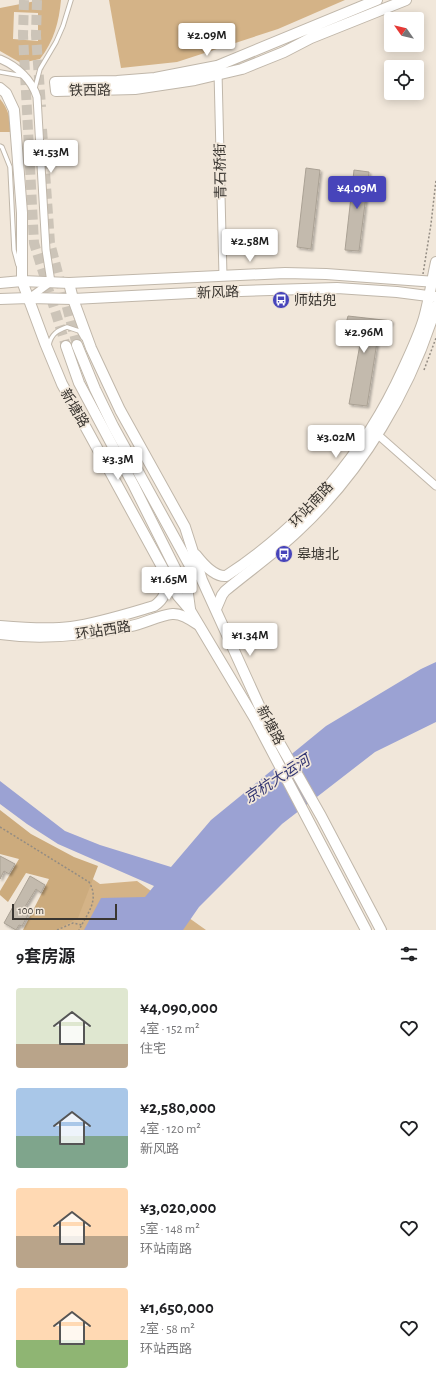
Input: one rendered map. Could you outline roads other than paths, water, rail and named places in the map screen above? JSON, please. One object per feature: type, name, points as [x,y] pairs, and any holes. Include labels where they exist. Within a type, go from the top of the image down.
[{"type":"main road","name":"铁西路","points":[[377,0],[218,70],[175,83],[135,89],[56,91],[55,82],[117,81],[218,70],[242,69],[284,52],[310,38],[406,0]]},
{"type":"main road","points":[[0,88],[6,93],[14,110],[22,213],[22,281]]},
{"type":"main road","name":"环站南路","points":[[192,551],[208,568],[224,577],[274,542],[327,489],[362,443],[393,389],[414,344],[433,296],[430,281],[436,262]]},
{"type":"main road","name":"新风路","points":[[0,282],[22,281],[69,283],[299,274],[430,281]]},
{"type":"main road","name":"新塘路","points":[[22,281],[62,384],[178,596],[190,610],[259,716],[321,816],[381,930]]},
{"type":"main road","name":"新塘路","points":[[69,283],[73,299],[91,348],[120,410],[185,527],[202,580],[216,609],[259,716],[335,872],[366,930]]},
{"type":"main road","name":"新风路","points":[[0,299],[73,299],[210,292],[337,288],[433,296]]},
{"type":"main road","name":"环站南路","points":[[216,609],[225,591],[270,556],[298,530],[321,507],[352,470],[377,434],[410,374],[429,328],[436,306]]},
{"type":"main road","name":"新塘路","points":[[77,345],[95,389],[113,426],[189,564],[202,580]]},
{"type":"main road","name":"新塘路","points":[[66,346],[79,383],[134,486],[188,594],[190,610]]},
{"type":"main road","name":"环站西路","points":[[0,626],[42,628],[69,627],[108,620],[154,606],[159,603],[165,594],[168,577]]},
{"type":"main road","name":"环站西路","points":[[0,634],[49,637],[94,633],[132,626],[172,614],[188,618],[200,627]]},
{"type":"street","points":[[0,59],[17,69],[26,77],[34,88],[37,97],[46,250],[51,282],[29,298]]},
{"type":"street","name":"青石桥街","points":[[218,70],[223,276]]},
{"type":"street","points":[[377,434],[436,486]]},
{"type":"lane","points":[[34,88],[40,69],[56,42],[63,26],[71,0]]},
{"type":"lane","points":[[0,72],[26,77]]},
{"type":"lane","points":[[0,146],[2,147],[10,167],[14,250],[22,281]]},
{"type":"lane","points":[[48,351],[50,341],[56,331],[67,326],[79,331],[91,348]]},
{"type":"water","name":"京杭大运河","points":[[436,662],[436,722],[375,752],[282,824],[199,907],[183,930],[84,930],[101,898],[145,897],[154,886],[58,844],[0,804],[0,781],[65,831],[100,845],[171,867],[211,820],[326,726],[421,669]]},
{"type":"tunnel","points":[[24,0],[23,35],[34,243],[66,346]]},
{"type":"tunnel","points":[[37,0],[36,35],[41,107]]},
{"type":"tunnel","points":[[42,129],[50,243],[77,345]]},
{"type":"place","name":"师姑兜","points":[[281,300]]},
{"type":"place","name":"皋塘北","points":[[284,554]]}]
